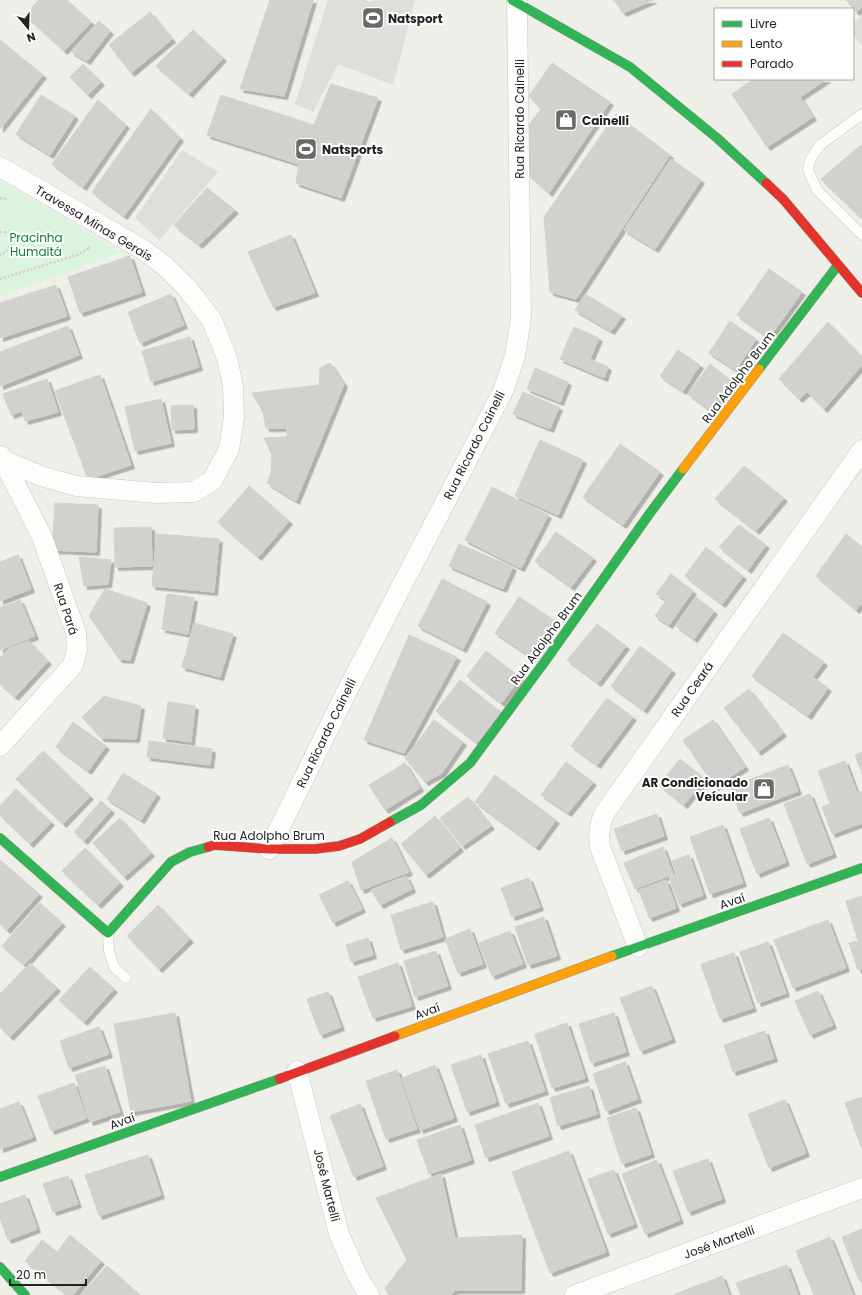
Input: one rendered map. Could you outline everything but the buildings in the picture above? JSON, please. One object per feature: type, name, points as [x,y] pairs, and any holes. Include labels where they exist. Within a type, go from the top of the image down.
[{"type":"street","points":[[515,1],[630,67],[717,138],[783,199],[862,293]]},
{"type":"street","name":"Rua Ricardo Cainelli","points":[[269,849],[346,693],[503,391],[515,356],[521,318],[515,1]]},
{"type":"street","name":"Travessa Minas Gerais","points":[[0,167],[142,249],[165,266],[182,283],[212,320],[227,358],[233,386],[234,416],[229,449],[212,481],[193,492],[156,493],[76,486],[41,476],[1,459]]},
{"type":"street","name":"Rua Adolpho Brum","points":[[108,933],[171,862],[190,852],[214,845],[269,849],[315,849],[339,846],[360,839],[421,805],[470,763],[546,660],[650,513],[838,265]]},
{"type":"street","name":"Rua Ceará","points":[[638,947],[600,847],[598,836],[599,825],[604,814],[862,450]]},
{"type":"street","name":"Rua Pará","points":[[0,746],[73,665],[77,650],[76,633],[42,537],[1,459]]},
{"type":"street","points":[[0,838],[108,933]]},
{"type":"street","name":"Avaí","points":[[0,1177],[197,1108],[638,947],[862,868]]},
{"type":"street","name":"José Martelli","points":[[297,1071],[339,1234],[357,1275],[369,1295]]},
{"type":"street","name":"José Martelli","points":[[575,1295],[862,1188]]},
{"type":"street","points":[[0,1267],[25,1295]]},
{"type":"lane","points":[[862,114],[820,145],[810,160],[808,170],[817,190],[862,235]]},
{"type":"lane","points":[[108,933],[109,951],[114,967],[126,978]]},
{"type":"path","points":[[0,232],[9,232],[11,244],[6,252],[0,255]]},
{"type":"path","points":[[0,279],[77,255],[90,248],[84,244]]},
{"type":"shaded area","points":[[328,0],[365,0],[372,2],[373,0],[415,0],[393,85],[338,64],[313,112],[295,104]]},
{"type":"shaded area","points":[[862,16],[862,46],[854,35],[854,22]]},
{"type":"shaded area","points":[[182,150],[218,172],[159,240],[135,218]]},
{"type":"green space","name":"Pracinha Humaitá","points":[[0,182],[64,218],[120,253],[0,296]]},
{"type":"traffic: fast","points":[[512,0],[630,67],[717,138],[766,183]]},
{"type":"traffic: fast","points":[[759,369],[838,265]]},
{"type":"traffic: fast","points":[[390,822],[421,805],[470,763],[683,469]]},
{"type":"traffic: fast","points":[[0,838],[108,933],[171,862],[190,852],[208,847]]},
{"type":"traffic: fast","points":[[612,956],[862,868]]},
{"type":"traffic: fast","points":[[0,1177],[279,1079]]},
{"type":"traffic: fast","points":[[0,1267],[25,1295]]},
{"type":"traffic: slow","points":[[683,469],[759,369]]},
{"type":"traffic: slow","points":[[395,1036],[612,956]]},
{"type":"traffic: jam","points":[[766,183],[783,199],[862,293]]},
{"type":"traffic: jam","points":[[208,847],[214,845],[269,849],[315,849],[339,846],[360,839],[390,822]]},
{"type":"traffic: jam","points":[[279,1079],[395,1036]]},
{"type":"place","name":"Natsport","points":[[373,18]]},
{"type":"place","name":"Cainelli","points":[[566,120]]},
{"type":"place","name":"Natsports","points":[[306,149]]},
{"type":"place","name":"AR Condicionado Veícular","points":[[764,789]]}]
